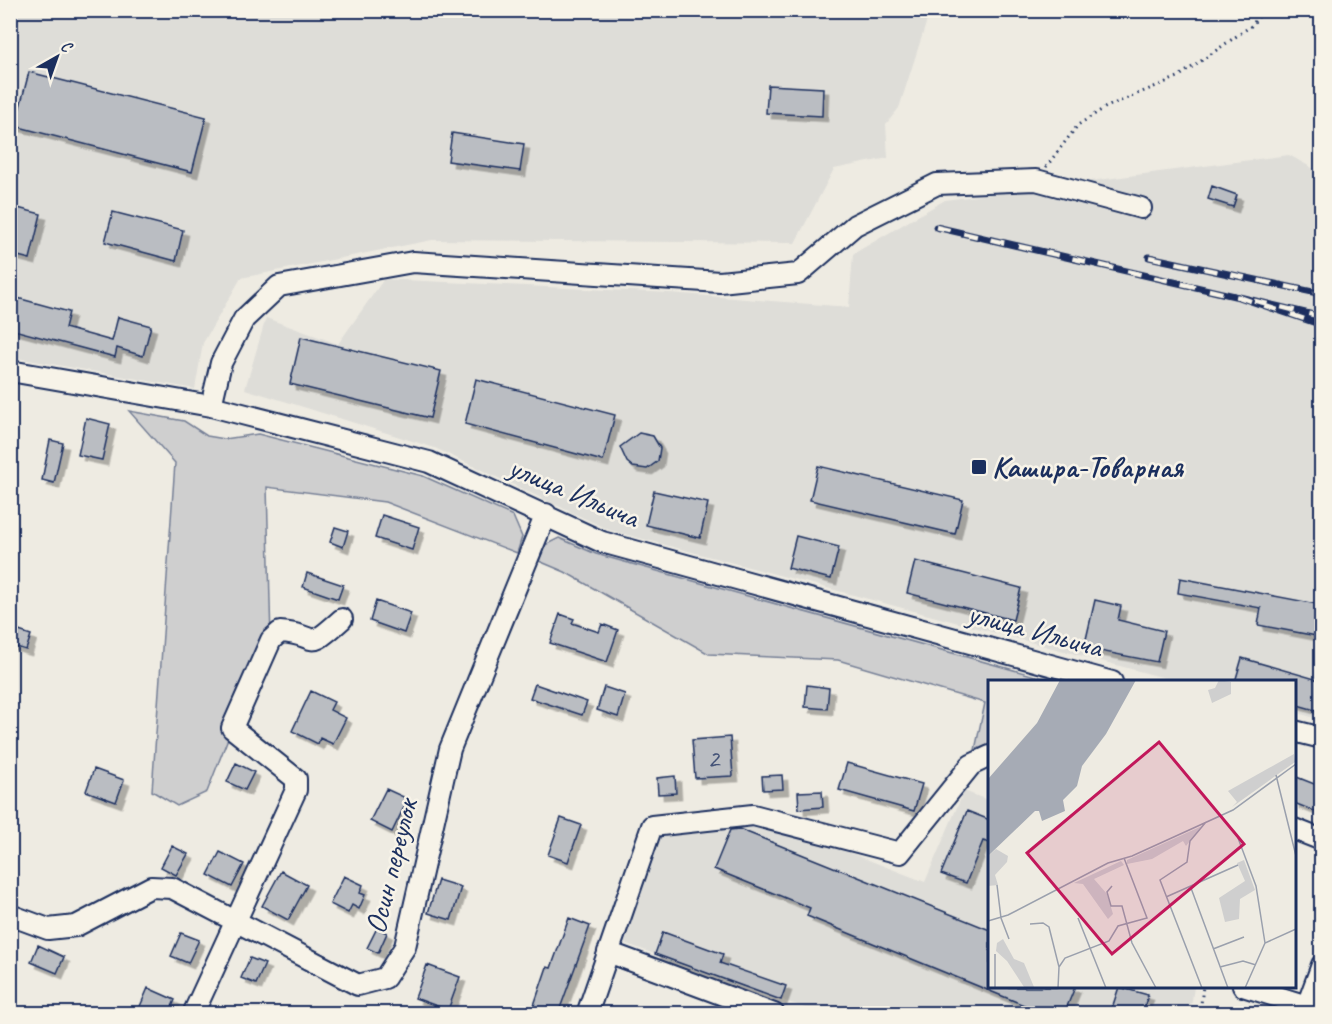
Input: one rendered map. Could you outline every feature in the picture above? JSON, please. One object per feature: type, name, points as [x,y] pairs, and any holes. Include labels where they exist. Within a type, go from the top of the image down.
[{"type":"street","points":[[211,406],[221,363],[244,319],[279,286],[413,262],[720,282],[798,274],[855,225],[937,184],[1036,180],[1141,208]]},
{"type":"street","name":"улица Ильича","points":[[10,371],[211,406],[429,462],[546,514],[602,542],[1105,680]]},
{"type":"street","name":"Осин переулок","points":[[10,915],[48,929],[76,926],[152,887],[172,888],[358,985],[385,978],[405,947],[450,749],[546,514]]},
{"type":"street","points":[[193,1014],[296,790],[296,779],[232,728],[271,640],[280,632],[295,632],[312,641],[318,640],[342,619]]},
{"type":"street","points":[[1296,732],[1322,738]]},
{"type":"street","points":[[587,1014],[652,826],[753,815],[900,853],[971,765],[988,757]]},
{"type":"street","points":[[1296,830],[1322,840]]},
{"type":"street","points":[[608,952],[774,1014]]},
{"type":"street","points":[[1246,988],[1306,1010],[1322,965]]},
{"type":"path","points":[[1036,180],[1078,125],[1106,107],[1178,77],[1251,26],[1264,10]]},
{"type":"path","points":[[1200,1014],[1203,988]]},
{"type":"shaded area","points":[[10,11],[930,11],[899,108],[886,124],[888,158],[834,169],[795,243],[432,240],[241,278],[203,343],[195,389],[11,357]]},
{"type":"shaded area","points":[[1289,155],[1321,173],[1321,720],[1296,712],[1296,680],[1172,680],[609,530],[435,448],[245,389],[266,318],[338,344],[384,279],[670,293],[849,307],[853,254],[945,200]]},
{"type":"shaded area","points":[[129,411],[184,421],[207,436],[225,439],[258,434],[423,476],[513,516],[522,537],[517,553],[385,502],[267,487],[271,640],[207,792],[177,806],[152,791],[175,463]]},
{"type":"shaded area","points":[[559,538],[596,554],[1050,680],[988,680],[988,745],[975,750],[985,703],[838,660],[709,654],[565,572],[539,561],[545,545]]},
{"type":"shaded area","points":[[964,791],[988,800],[988,988],[1194,988],[1190,1013],[819,1013],[613,939],[652,826],[753,815],[925,882]]},
{"type":"building","points":[[29,72],[206,117],[192,172],[15,126]]},
{"type":"building","points":[[768,85],[823,88],[822,116],[766,113]]},
{"type":"building","points":[[452,133],[524,144],[520,171],[448,161]]},
{"type":"building","points":[[1212,186],[1237,195],[1233,207],[1208,199]]},
{"type":"building","points":[[10,206],[41,214],[30,259],[10,254]]},
{"type":"building","points":[[113,212],[183,230],[176,261],[105,242]]},
{"type":"building","points":[[10,296],[69,312],[65,328],[112,341],[118,317],[151,326],[143,356],[117,348],[115,357],[10,329]]},
{"type":"building","points":[[301,337],[441,371],[430,418],[290,384]]},
{"type":"building","points":[[476,379],[615,415],[603,461],[465,424]]},
{"type":"building","points":[[86,418],[110,424],[102,460],[78,455]]},
{"type":"building","points":[[639,433],[653,436],[660,448],[658,461],[647,469],[633,467],[627,462],[620,447]]},
{"type":"building","points":[[50,440],[63,443],[54,483],[42,480]]},
{"type":"building","points":[[818,466],[963,500],[955,534],[810,500]]},
{"type":"building","points":[[654,491],[708,503],[700,538],[646,525]]},
{"type":"building","points":[[382,515],[419,527],[412,550],[375,538]]},
{"type":"building","points":[[335,527],[348,531],[343,547],[330,542]]},
{"type":"building","points":[[796,536],[839,547],[831,579],[788,568]]},
{"type":"building","points":[[915,561],[1021,588],[1013,620],[907,593]]},
{"type":"building","points":[[307,573],[343,585],[338,599],[303,587]]},
{"type":"building","points":[[1180,578],[1322,605],[1322,637],[1258,625],[1261,608],[1178,593]]},
{"type":"building","points":[[1095,600],[1121,606],[1118,620],[1164,631],[1157,662],[1084,648]]},
{"type":"building","points":[[376,601],[411,613],[404,633],[370,621]]},
{"type":"building","points":[[560,614],[574,619],[572,623],[599,632],[602,624],[618,630],[607,662],[550,643]]},
{"type":"building","points":[[10,628],[31,635],[26,650],[10,645]]},
{"type":"building","points":[[1242,658],[1322,681],[1322,712],[1296,705],[1296,680],[1236,680]]},
{"type":"building","points":[[535,684],[587,702],[582,715],[530,698]]},
{"type":"building","points":[[807,685],[829,688],[827,709],[805,707]]},
{"type":"building","points":[[604,687],[625,694],[618,717],[597,710]]},
{"type":"building","points":[[311,691],[334,702],[330,710],[346,718],[333,744],[320,738],[318,744],[292,731]]},
{"type":"building","points":[[730,737],[733,776],[695,778],[692,740]]},
{"type":"building","points":[[236,763],[254,772],[245,790],[227,782]]},
{"type":"building","points":[[847,763],[922,784],[914,811],[839,790]]},
{"type":"building","points":[[94,769],[124,780],[116,802],[86,791]]},
{"type":"building","points":[[782,775],[783,789],[763,790],[762,776]]},
{"type":"building","points":[[675,776],[676,793],[658,794],[657,778]]},
{"type":"building","points":[[1296,777],[1322,787],[1322,814],[1296,804]]},
{"type":"building","points":[[386,789],[408,799],[392,832],[370,821]]},
{"type":"building","points":[[822,791],[823,807],[799,809],[798,792]]},
{"type":"building","points":[[967,811],[988,819],[988,842],[983,841],[966,883],[941,874]]},
{"type":"building","points":[[561,818],[581,825],[568,862],[548,855]]},
{"type":"building","points":[[739,829],[988,929],[988,988],[1075,988],[1064,1014],[1046,1014],[807,916],[810,908],[714,869],[730,830]]},
{"type":"building","points":[[172,846],[188,854],[176,875],[161,867]]},
{"type":"building","points":[[220,852],[244,864],[232,887],[208,875]]},
{"type":"building","points":[[281,871],[307,885],[288,920],[262,906]]},
{"type":"building","points":[[344,876],[363,885],[360,893],[365,895],[359,909],[352,905],[348,913],[330,904]]},
{"type":"building","points":[[438,880],[461,887],[451,920],[428,913]]},
{"type":"building","points":[[569,918],[590,926],[558,1014],[531,1014],[547,967],[551,968]]},
{"type":"building","points":[[377,928],[387,933],[378,953],[367,948]]},
{"type":"building","points":[[663,932],[723,954],[720,963],[786,986],[781,1000],[655,954]]},
{"type":"building","points":[[181,933],[199,940],[188,963],[171,956]]},
{"type":"building","points":[[38,945],[64,957],[57,973],[31,962]]},
{"type":"building","points":[[250,958],[265,964],[256,984],[241,978]]},
{"type":"building","points":[[427,965],[460,977],[448,1010],[415,998]]},
{"type":"building","points":[[148,988],[175,1000],[169,1014],[145,1014],[138,1011]]},
{"type":"building","points":[[1119,988],[1148,995],[1142,1014],[1110,1014]]},
{"type":"railway","points":[[936,227],[1239,297]]},
{"type":"railway","points":[[1149,257],[1322,294]]},
{"type":"railway","points":[[1322,317],[1239,297],[1322,325]]},
{"type":"place","name":"Кашира-Товарная","points":[[979,467]]}]
